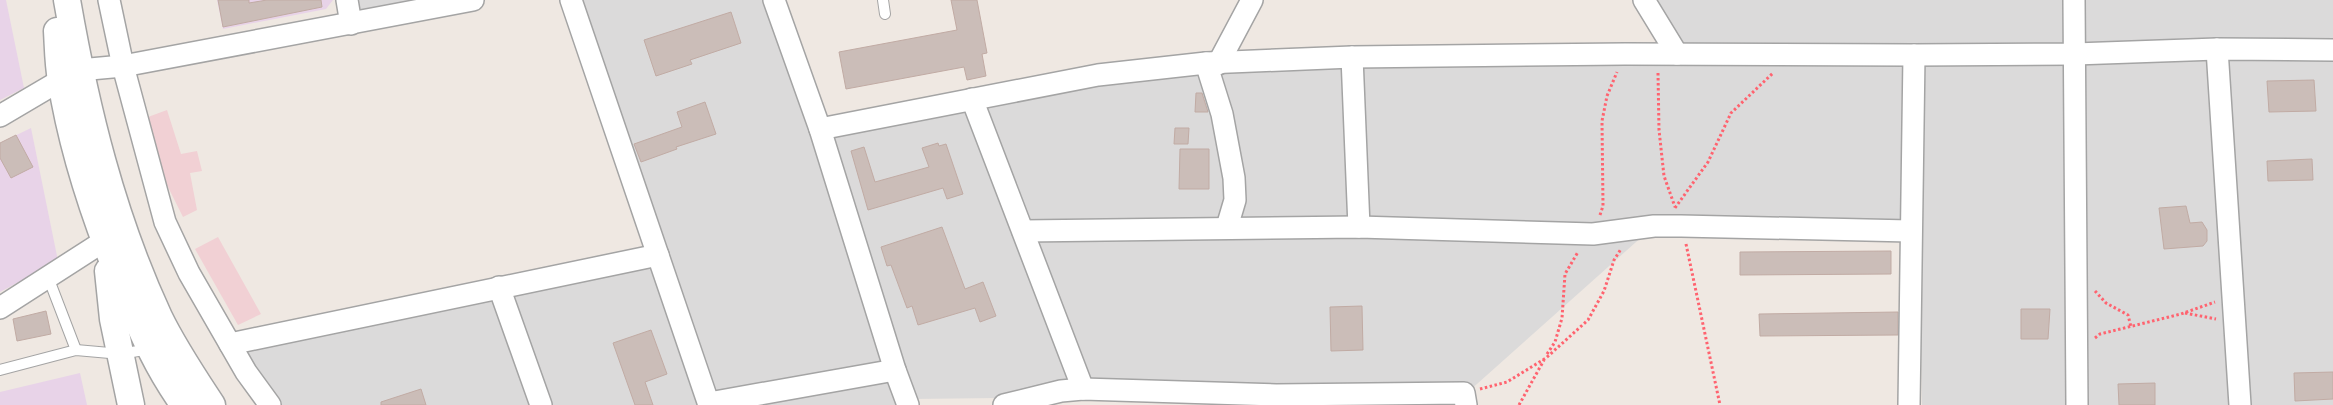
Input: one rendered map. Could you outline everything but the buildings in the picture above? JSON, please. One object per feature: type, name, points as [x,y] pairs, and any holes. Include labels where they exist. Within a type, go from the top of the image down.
[{"type":"street","points":[[55,0],[70,75],[81,167],[104,241],[113,319],[131,405]]},
{"type":"street","points":[[67,0],[70,75],[101,158],[160,344]]},
{"type":"street","points":[[109,0],[123,66],[165,222],[189,273],[246,372],[270,405]]},
{"type":"street","points":[[346,0],[351,24]]},
{"type":"street","points":[[0,116],[70,75],[473,0]]},
{"type":"street","points":[[571,0],[709,404],[895,370]]},
{"type":"street","points":[[774,0],[820,128],[895,370],[908,405]]},
{"type":"street","points":[[1227,227],[1236,200],[1234,178],[1212,64],[1252,0]]},
{"type":"street","points":[[1644,0],[1677,54]]},
{"type":"street","points":[[2074,0],[2077,405]]},
{"type":"street","points":[[820,128],[1098,75],[1212,64],[1352,57],[1793,53],[1914,55],[2075,54],[2217,49],[2333,50]]},
{"type":"street","points":[[2217,49],[2240,405]]},
{"type":"street","points":[[1909,405],[1914,55]]},
{"type":"street","points":[[1352,57],[1359,227]]},
{"type":"street","points":[[972,99],[1083,388]]},
{"type":"street","points":[[1022,231],[1227,227],[1359,227],[1593,234],[1663,226],[1910,231]]},
{"type":"street","points":[[0,308],[104,241]]},
{"type":"street","points":[[104,241],[174,369],[184,405]]},
{"type":"street","points":[[230,344],[658,255]]},
{"type":"street","points":[[499,287],[541,405]]},
{"type":"street","points":[[164,405],[174,369]]},
{"type":"street","points":[[174,369],[212,405]]},
{"type":"street","points":[[1004,405],[1061,391],[1083,388],[1276,400],[1464,393],[1466,405]]},
{"type":"lane","points":[[883,0],[886,14]]},
{"type":"lane","points":[[48,277],[76,350]]},
{"type":"lane","points":[[0,370],[76,350],[121,354],[160,344]]},
{"type":"path","points":[[2094,289],[2106,303],[2128,315],[2131,327]]},
{"type":"path","points":[[2076,354],[2100,334],[2184,313],[2208,305],[2232,291]]},
{"type":"path","points":[[2184,313],[2202,315],[2235,327]]},
{"type":"shaded area","points":[[0,0],[6,0],[24,88],[0,100]]},
{"type":"shaded area","points":[[217,0],[333,0],[326,9],[223,29]]},
{"type":"shaded area","points":[[350,0],[474,0],[354,23]]},
{"type":"shaded area","points":[[575,0],[774,0],[817,127],[1095,69],[1678,54],[1645,0],[2333,0],[2333,405],[1922,405],[1919,226],[1654,226],[1468,392],[1468,405],[1277,405],[1089,397],[913,399],[914,405],[272,405],[234,344],[661,254]]},
{"type":"shaded area","points":[[167,110],[181,154],[197,151],[202,171],[190,173],[197,210],[183,217],[165,181],[148,117]]},
{"type":"shaded area","points":[[31,128],[58,261],[0,292],[0,143]]},
{"type":"shaded area","points":[[218,237],[261,314],[238,325],[195,249]]},
{"type":"shaded area","points":[[80,373],[87,405],[0,405],[0,392]]}]
